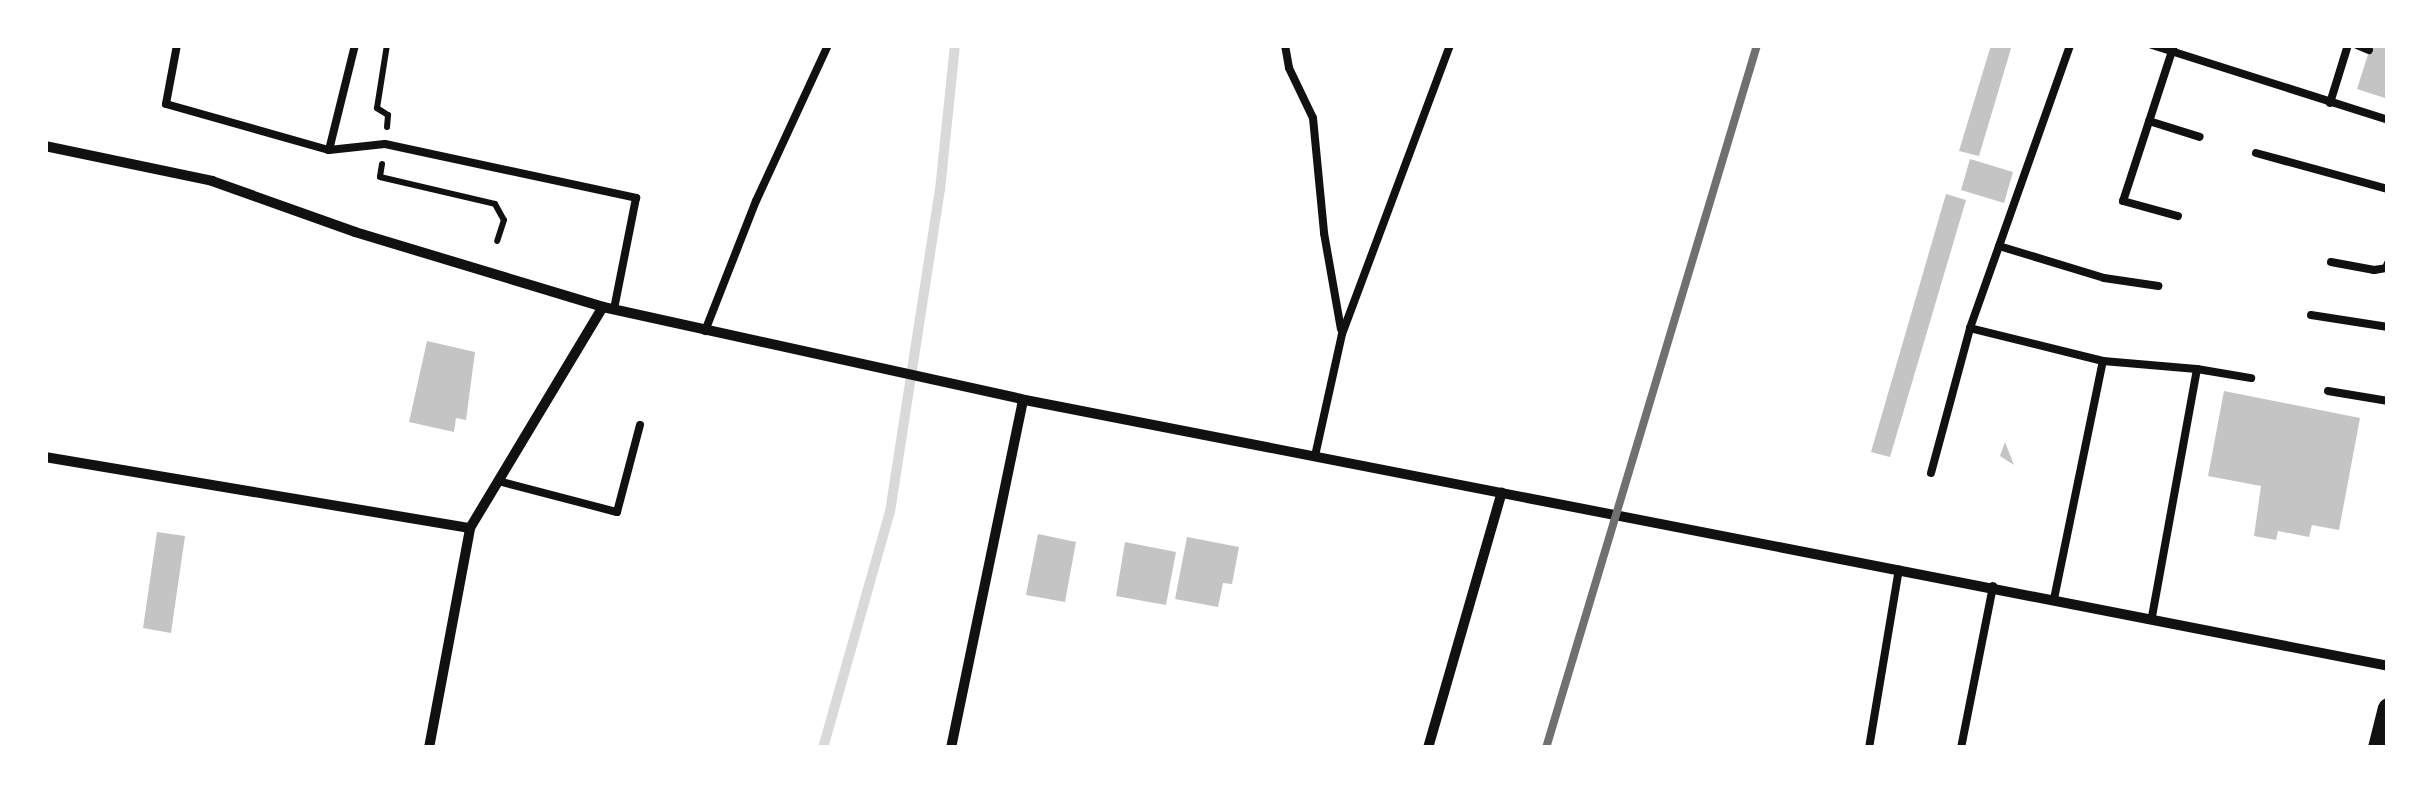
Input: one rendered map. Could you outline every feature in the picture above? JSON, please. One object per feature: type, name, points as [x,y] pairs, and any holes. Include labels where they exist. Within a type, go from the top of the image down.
[{"type":"main road","points":[[2378,748],[2388,708]]},
{"type":"street","points":[[45,146],[212,181],[356,232],[608,308],[839,362],[2388,666]]},
{"type":"street","points":[[429,748],[470,528],[608,308]]},
{"type":"street","points":[[951,748],[1021,399]]},
{"type":"street","points":[[45,458],[470,528]]},
{"type":"street","points":[[1428,748],[1502,492]]},
{"type":"lane","points":[[177,45],[166,104],[329,150],[385,144],[636,198],[608,308]]},
{"type":"lane","points":[[329,150],[355,45]]},
{"type":"lane","points":[[705,330],[756,201],[828,45]]},
{"type":"lane","points":[[1284,45],[1289,68],[1312,118],[1324,233],[1342,334]]},
{"type":"lane","points":[[1315,456],[1342,334],[1450,45]]},
{"type":"lane","points":[[1931,473],[1970,328],[2070,45]]},
{"type":"lane","points":[[2152,45],[2173,48],[2388,120]]},
{"type":"lane","points":[[2330,102],[2348,45]]},
{"type":"lane","points":[[2357,45],[2369,50]]},
{"type":"lane","points":[[2173,48],[2123,200],[2178,216]]},
{"type":"lane","points":[[2149,121],[2200,137]]},
{"type":"lane","points":[[2256,153],[2388,189]]},
{"type":"lane","points":[[1999,246],[2104,278],[2158,286]]},
{"type":"lane","points":[[2331,262],[2374,270],[2386,268],[2388,262]]},
{"type":"lane","points":[[2311,315],[2388,326]]},
{"type":"lane","points":[[1970,328],[2103,361],[2250,378]]},
{"type":"lane","points":[[2054,599],[2103,361]]},
{"type":"lane","points":[[2152,617],[2197,369]]},
{"type":"lane","points":[[2328,391],[2388,401]]},
{"type":"lane","points":[[498,481],[617,512],[640,425]]},
{"type":"lane","points":[[1869,748],[1899,569]]},
{"type":"lane","points":[[1961,748],[1993,586]]},
{"type":"building","points":[[1991,45],[2012,45],[1979,156],[1959,151]]},
{"type":"building","points":[[2371,45],[2388,45],[2388,99],[2357,89]]},
{"type":"building","points":[[1970,159],[2013,172],[2004,203],[1961,190]]},
{"type":"building","points":[[1946,194],[1966,200],[1890,457],[1871,452]]},
{"type":"building","points":[[427,341],[475,352],[466,420],[456,418],[454,432],[409,422]]},
{"type":"building","points":[[2224,391],[2360,418],[2339,530],[2312,525],[2309,537],[2278,531],[2276,540],[2254,536],[2261,486],[2208,476]]},
{"type":"building","points":[[2005,442],[2014,465],[2000,456]]},
{"type":"building","points":[[157,532],[185,536],[171,633],[143,628]]},
{"type":"building","points":[[1038,534],[1076,542],[1065,602],[1026,595]]},
{"type":"building","points":[[1187,537],[1239,547],[1232,584],[1223,583],[1218,607],[1175,599]]},
{"type":"building","points":[[1125,542],[1176,552],[1166,605],[1116,596]]},
{"type":"waterway","points":[[823,748],[890,512],[940,190],[955,45]]},
{"type":"railway","points":[[1546,748],[1757,45]]}]
